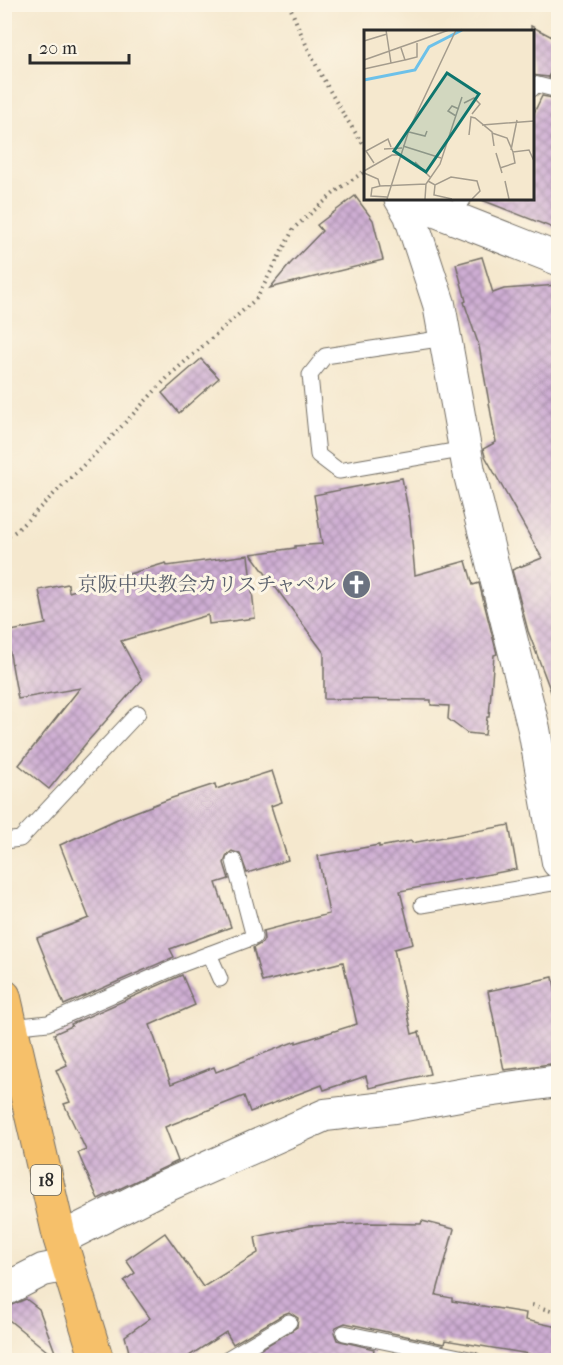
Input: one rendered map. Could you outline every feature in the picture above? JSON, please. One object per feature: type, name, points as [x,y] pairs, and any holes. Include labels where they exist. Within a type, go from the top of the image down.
[{"type":"main road","name":"18","points":[[9,1034],[64,1252],[97,1360]]},
{"type":"street","points":[[403,200],[411,215],[439,304],[465,449],[534,729],[558,862]]},
{"type":"street","points":[[414,200],[458,207],[558,259]]},
{"type":"street","points":[[4,1290],[43,1270],[64,1252],[155,1191],[325,1115],[394,1107],[558,1081]]},
{"type":"lane","points":[[533,85],[558,90]]},
{"type":"lane","points":[[446,338],[325,356],[310,375],[318,455],[339,471],[465,449]]},
{"type":"lane","points":[[4,841],[20,839],[138,713]]},
{"type":"lane","points":[[9,1034],[48,1023],[254,937],[234,861]]},
{"type":"lane","points":[[422,905],[558,882]]},
{"type":"lane","points":[[209,954],[220,979]]},
{"type":"lane","points":[[225,1360],[288,1322]]},
{"type":"lane","points":[[344,1333],[474,1360]]},
{"type":"path","points":[[289,4],[307,50],[339,110],[364,146]]},
{"type":"path","points":[[4,540],[102,447],[170,375],[257,298],[294,228],[340,188],[364,172]]},
{"type":"path","points":[[532,1305],[558,1312]]},
{"type":"building","points":[[531,26],[558,40],[558,80],[549,78],[557,59],[548,77],[533,75],[533,30]]},
{"type":"building","points":[[542,96],[558,99],[558,230],[482,200],[533,200],[533,115]]},
{"type":"building","points":[[355,196],[373,220],[383,260],[270,288],[322,231],[317,225]]},
{"type":"building","points":[[482,257],[493,293],[504,289],[558,285],[558,705],[556,705],[528,631],[512,570],[542,558],[483,449],[496,442],[479,346],[464,302],[466,301],[456,264]]},
{"type":"building","points":[[201,359],[219,378],[179,413],[162,393]]},
{"type":"building","points":[[402,478],[410,520],[415,575],[466,561],[473,585],[479,583],[497,654],[494,655],[489,717],[487,717],[485,735],[467,733],[448,719],[449,706],[431,705],[431,700],[324,699],[324,653],[251,554],[322,544],[314,495]]},
{"type":"building","points":[[248,555],[255,618],[209,624],[208,615],[121,641],[142,680],[49,789],[19,765],[80,688],[18,699],[6,632],[46,624],[39,590],[68,584],[69,592],[166,563],[167,566]]},
{"type":"building","points":[[272,771],[282,802],[271,806],[288,860],[247,873],[240,854],[232,851],[227,855],[224,863],[229,879],[216,883],[231,927],[170,949],[174,957],[64,1005],[37,938],[89,918],[60,845],[122,817],[172,798],[215,784],[216,789]]},
{"type":"building","points":[[509,825],[517,869],[400,891],[413,944],[394,949],[412,1034],[419,1032],[430,1074],[369,1088],[366,1076],[324,1090],[322,1085],[250,1112],[244,1096],[165,1127],[178,1161],[98,1199],[78,1153],[86,1150],[64,1104],[70,1102],[56,1070],[67,1065],[54,1034],[72,1026],[71,1024],[182,975],[195,1005],[150,1025],[171,1084],[214,1067],[216,1072],[296,1041],[296,1043],[357,1024],[343,962],[262,982],[253,948],[262,943],[263,931],[329,914],[318,856],[379,845],[379,847],[411,841],[412,843]]},
{"type":"building","points":[[553,977],[558,1005],[558,1063],[504,1070],[488,991]]},
{"type":"building","points":[[422,1221],[454,1229],[436,1295],[452,1298],[452,1301],[526,1313],[525,1320],[558,1327],[558,1360],[544,1360],[529,1357],[529,1354],[445,1340],[444,1344],[345,1323],[336,1327],[334,1332],[337,1340],[374,1349],[372,1360],[243,1360],[297,1327],[298,1318],[289,1312],[233,1344],[226,1332],[183,1360],[131,1360],[125,1336],[150,1318],[124,1281],[135,1273],[126,1260],[165,1233],[203,1287],[258,1253],[255,1237],[308,1226],[370,1223],[421,1224]]},
{"type":"building","points":[[26,1299],[39,1309],[58,1360],[4,1316],[4,1308]]},
{"type":"place","name":"京阪中央教会カリスチャペル","points":[[357,584]]}]
